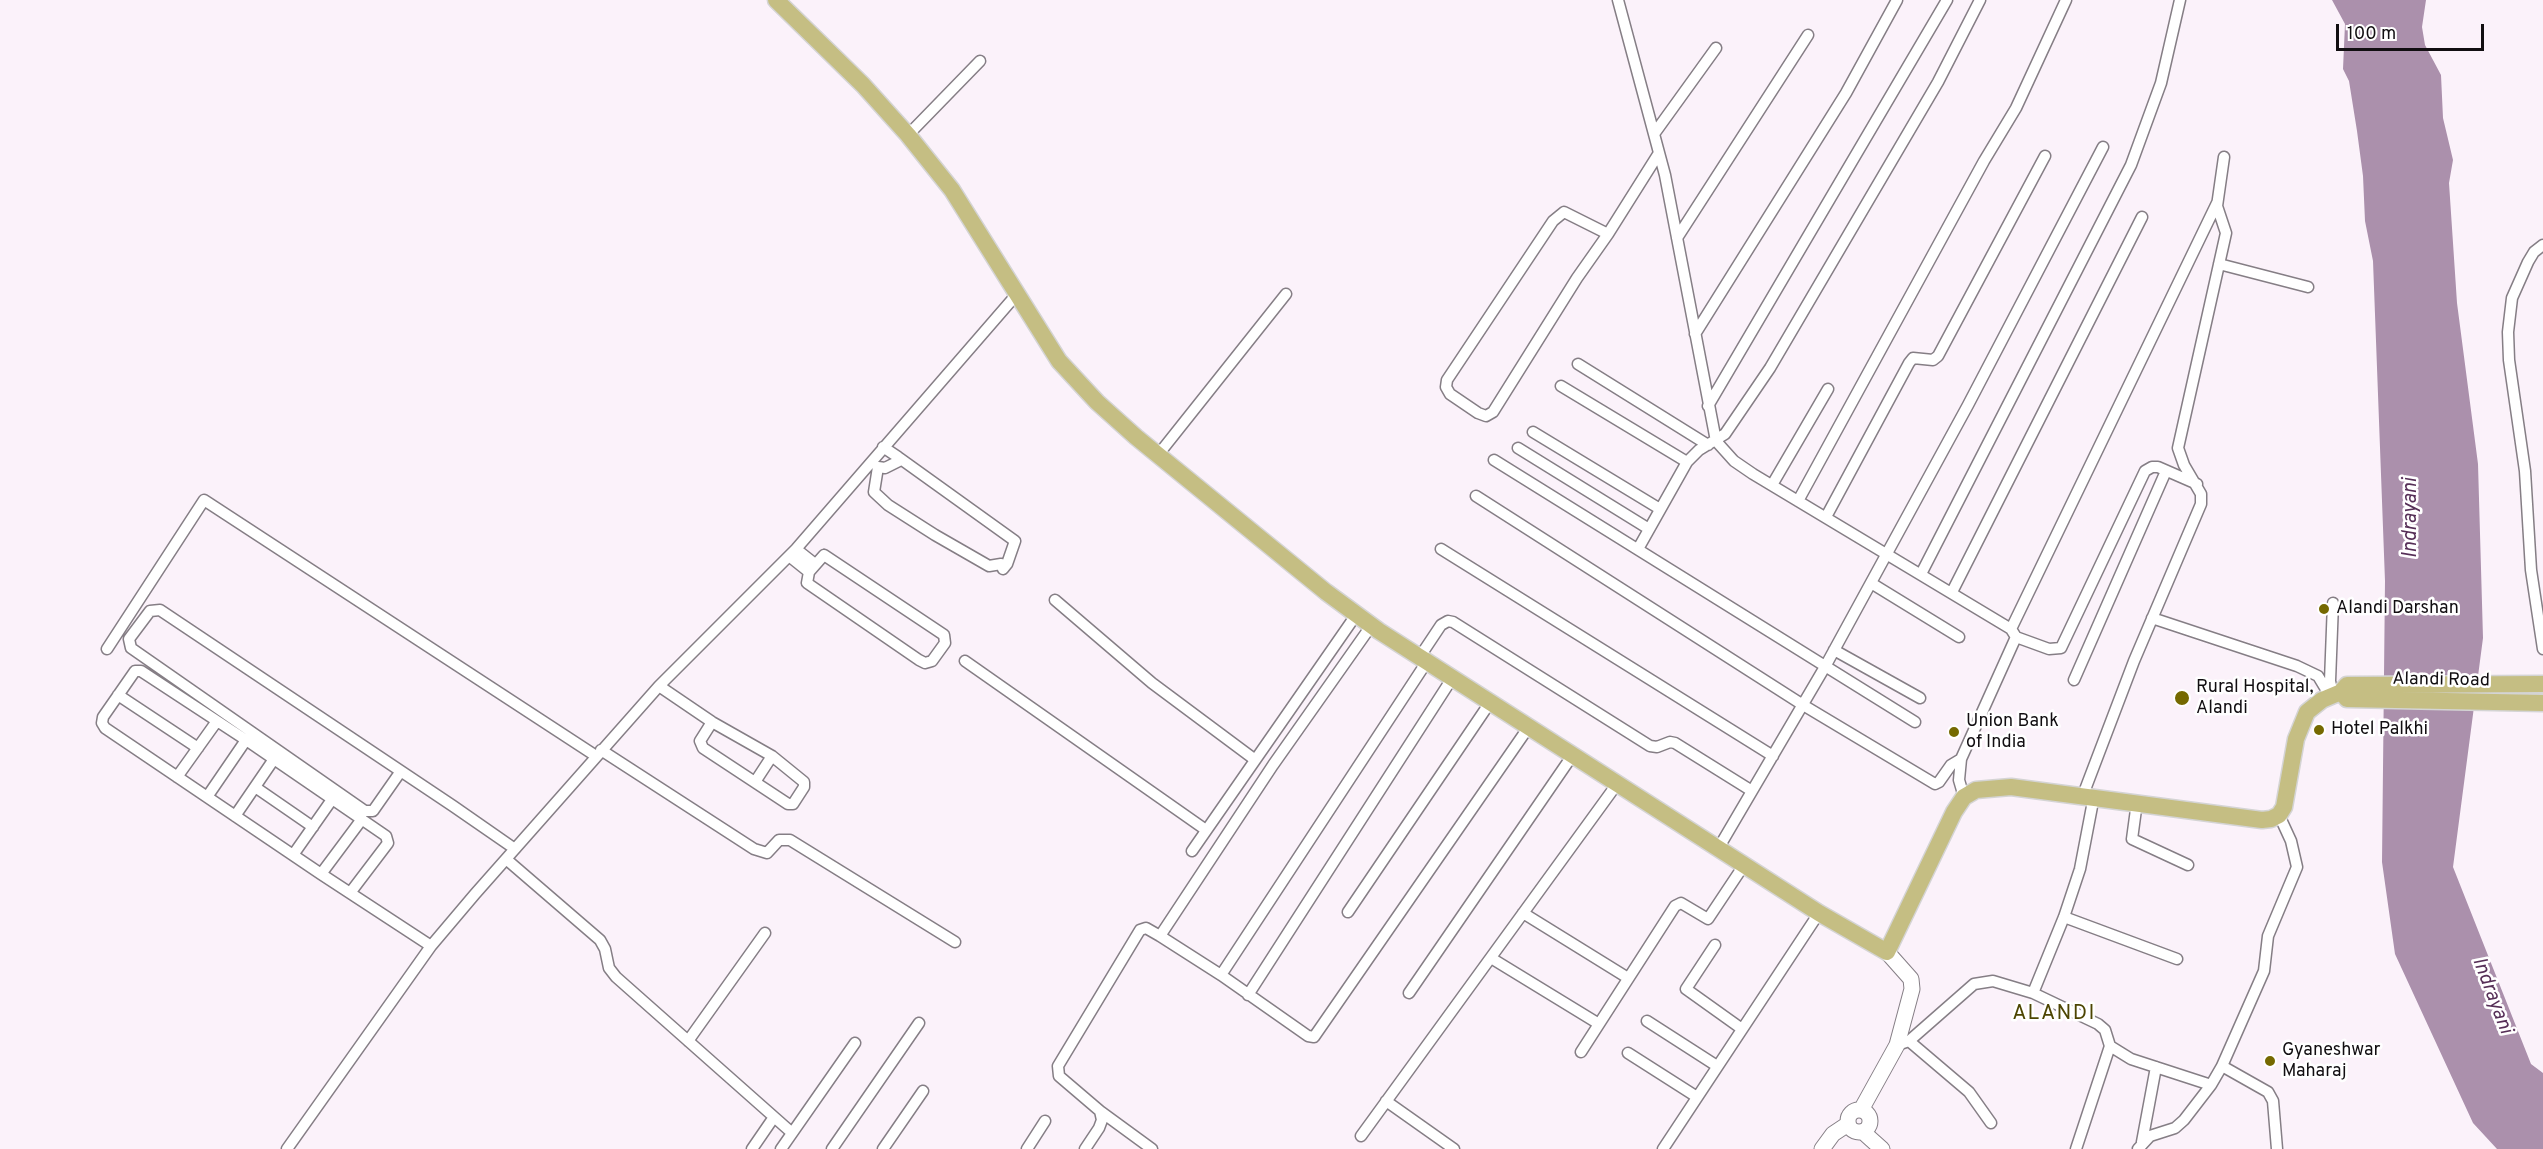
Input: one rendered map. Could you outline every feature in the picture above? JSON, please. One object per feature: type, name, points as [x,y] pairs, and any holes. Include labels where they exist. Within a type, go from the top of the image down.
[{"type":"main road","points":[[776,0],[863,85],[908,135],[952,190],[1059,361],[1096,402],[1158,455],[1371,626],[1451,680],[1819,913],[1887,952],[1911,979],[1903,1043],[1861,1110],[1851,1114],[1848,1124],[1833,1134],[1822,1149]]},
{"type":"main road","name":"Alandi Road","points":[[2359,692],[2543,684]]},
{"type":"main road","points":[[1887,952],[1953,812],[1964,797],[1976,790],[2001,787],[2089,796],[2262,820],[2279,815],[2284,807],[2300,725],[2307,712],[2347,685],[2359,692]]},
{"type":"main road","name":"Alandi Road","points":[[2359,692],[2543,703]]},
{"type":"main road","points":[[1861,1110],[1868,1114],[1870,1121],[1868,1128],[1863,1132]]},
{"type":"main road","points":[[1848,1124],[1855,1131],[1863,1132],[1882,1149]]},
{"type":"street","points":[[1618,0],[1659,153],[1695,334],[1712,443]]},
{"type":"street","points":[[1695,334],[1861,68],[1897,0]]},
{"type":"street","points":[[1708,406],[1947,0]]},
{"type":"street","points":[[1638,549],[1687,462],[1733,424],[1800,316],[1938,82],[1980,0]]},
{"type":"street","points":[[1798,501],[1984,161],[2016,108],[2066,0]]},
{"type":"street","points":[[1921,574],[2131,165],[2161,83],[2180,0]]},
{"type":"street","points":[[1677,238],[1808,35]]},
{"type":"street","points":[[1654,134],[1716,48]]},
{"type":"street","points":[[908,135],[980,62]]},
{"type":"street","points":[[1718,849],[1826,665],[1887,554],[2103,147]]},
{"type":"street","points":[[1608,234],[1564,212],[1553,221],[1447,381],[1446,387],[1450,394],[1478,413],[1486,416],[1493,412],[1608,234],[1659,153]]},
{"type":"street","points":[[1826,518],[1909,363],[1913,358],[1934,360],[1938,356],[2045,156]]},
{"type":"street","points":[[1964,797],[1959,780],[1961,759],[2014,633],[2159,318],[2217,202],[2224,157]]},
{"type":"street","points":[[2033,993],[2064,917],[2080,869],[2089,796],[2152,618],[2198,517],[2201,504],[2197,484],[2181,458],[2179,440],[2226,233],[2217,202]]},
{"type":"street","points":[[1952,592],[2142,217]]},
{"type":"street","points":[[2543,245],[2534,252],[2528,262],[2512,298],[2508,332],[2510,371],[2525,471],[2531,570],[2543,649]]},
{"type":"street","points":[[2219,264],[2308,287]]},
{"type":"street","points":[[286,1149],[431,946],[659,687],[792,553],[1017,294]]},
{"type":"street","points":[[1158,455],[1286,294]]},
{"type":"street","points":[[1578,364],[1712,443],[1734,461],[1772,485],[1952,592],[2014,633],[2049,650],[2061,648],[2145,471],[2152,467],[2197,484]]},
{"type":"street","points":[[1561,386],[1687,462]]},
{"type":"street","points":[[1772,485],[1828,389]]},
{"type":"street","points":[[1533,432],[1660,509]]},
{"type":"street","points":[[883,447],[1015,541],[1003,569],[1001,564],[989,566],[935,535],[888,505],[874,492],[878,467],[885,468],[901,460]]},
{"type":"street","points":[[1518,448],[1649,529]]},
{"type":"street","points":[[1494,460],[1915,722]]},
{"type":"street","points":[[2074,680],[2166,471]]},
{"type":"street","points":[[1476,496],[1803,705],[1935,784],[1951,765],[1961,759]]},
{"type":"street","points":[[106,649],[204,500],[599,753],[754,849],[767,853],[779,840],[790,840],[955,942]]},
{"type":"street","points":[[1441,549],[1773,756]]},
{"type":"street","points":[[792,553],[812,568]]},
{"type":"street","points":[[829,556],[944,635],[945,643],[929,663],[919,660],[811,586],[806,580],[812,568],[820,557],[829,556]]},
{"type":"street","points":[[1871,583],[1959,637]]},
{"type":"street","points":[[1054,600],[1152,683],[1254,759]]},
{"type":"street","points":[[2333,603],[2330,681],[2334,694]]},
{"type":"street","points":[[401,771],[373,812],[365,811],[131,648],[129,639],[150,611],[160,610],[401,771],[515,849]]},
{"type":"street","points":[[1192,851],[1356,615]]},
{"type":"street","points":[[2152,618],[2298,666],[2318,676],[2334,694]]},
{"type":"street","points":[[1221,975],[1423,661],[1441,625],[1448,621],[1650,746],[1657,747],[1670,742],[1675,743],[1752,791]]},
{"type":"street","points":[[1160,936],[1273,765],[1371,626]]},
{"type":"street","points":[[1834,650],[1920,698]]},
{"type":"street","points":[[965,661],[1206,830]]},
{"type":"street","points":[[350,893],[388,843],[386,836],[246,740],[141,671],[135,671],[103,717],[102,723],[105,728],[321,874],[350,893],[431,946]]},
{"type":"street","points":[[1248,994],[1451,680]]},
{"type":"street","points":[[659,687],[712,722],[772,756],[804,782],[804,787],[790,804],[700,745],[702,736],[712,722]]},
{"type":"street","points":[[118,695],[198,748]]},
{"type":"street","points":[[1348,912],[1489,704]]},
{"type":"street","points":[[177,777],[217,721]]},
{"type":"street","points":[[1149,1148],[1100,1112],[1059,1076],[1058,1066],[1140,930],[1146,928],[1160,936],[1221,975],[1308,1036],[1314,1037],[1528,728]]},
{"type":"street","points":[[207,796],[246,740]]},
{"type":"street","points":[[755,782],[772,756]]},
{"type":"street","points":[[1409,993],[1572,756]]},
{"type":"street","points":[[235,816],[274,759]]},
{"type":"street","points":[[1360,1136],[1617,784]]},
{"type":"street","points":[[255,786],[313,827]]},
{"type":"street","points":[[293,855],[333,798]]},
{"type":"street","points":[[2137,802],[2132,839],[2188,865]]},
{"type":"street","points":[[2140,1145],[2150,1136],[2175,1128],[2195,1109],[2222,1066],[2264,971],[2268,936],[2296,867],[2294,848],[2279,815]]},
{"type":"street","points":[[321,874],[362,819]]},
{"type":"street","points":[[506,859],[600,940],[605,949],[609,968],[616,977],[791,1132]]},
{"type":"street","points":[[1581,1052],[1675,906],[1681,903],[1708,919],[1744,865]]},
{"type":"street","points":[[1523,913],[1628,978]]},
{"type":"street","points":[[1663,1149],[1819,913]]},
{"type":"street","points":[[2064,917],[2177,959]]},
{"type":"street","points":[[688,1041],[765,933]]},
{"type":"street","points":[[1715,945],[1686,989],[1742,1029]]},
{"type":"street","points":[[1491,958],[1599,1024]]},
{"type":"street","points":[[1991,1123],[1969,1092],[1903,1043],[1974,984],[1993,981],[2033,993],[2098,1024],[2105,1030],[2110,1046],[2076,1149]]},
{"type":"street","points":[[1647,1021],[1717,1066]]},
{"type":"street","points":[[832,1149],[919,1023]]},
{"type":"street","points":[[781,1149],[855,1042]]},
{"type":"street","points":[[2110,1046],[2131,1059],[2211,1085]]},
{"type":"street","points":[[1628,1053],[1697,1097]]},
{"type":"street","points":[[2222,1066],[2268,1092],[2273,1101],[2273,1148]]},
{"type":"street","points":[[2140,1145],[2156,1067]]},
{"type":"street","points":[[883,1149],[923,1091]]},
{"type":"street","points":[[1386,1101],[1454,1149]]},
{"type":"street","points":[[1085,1149],[1099,1128],[1102,1120],[1100,1112]]},
{"type":"street","points":[[752,1149],[774,1117]]},
{"type":"street","points":[[1027,1149],[1046,1121]]},
{"type":"water","name":"Indrayani","points":[[2332,0],[2426,0],[2422,27],[2425,45],[2441,75],[2443,118],[2453,160],[2449,183],[2457,303],[2478,464],[2483,638],[2453,867],[2531,1064],[2543,1073],[2543,1149],[2497,1149],[2473,1123],[2395,954],[2382,862],[2385,581],[2373,261],[2365,221],[2363,176],[2357,131],[2349,81],[2343,69],[2345,24]]},
{"type":"place","name":"Alandi Darshan","points":[[2324,609]]},
{"type":"place","name":"Rural Hospital, Alandi","points":[[2182,698]]},
{"type":"place","name":"Hotel Palkhi","points":[[2319,730]]},
{"type":"place","name":"Union Bank of India","points":[[1954,732]]},
{"type":"place","name":"Gyaneshwar Maharaj","points":[[2270,1061]]},
{"type":"district","name":"ALANDI","points":[[2054,1015]]}]
